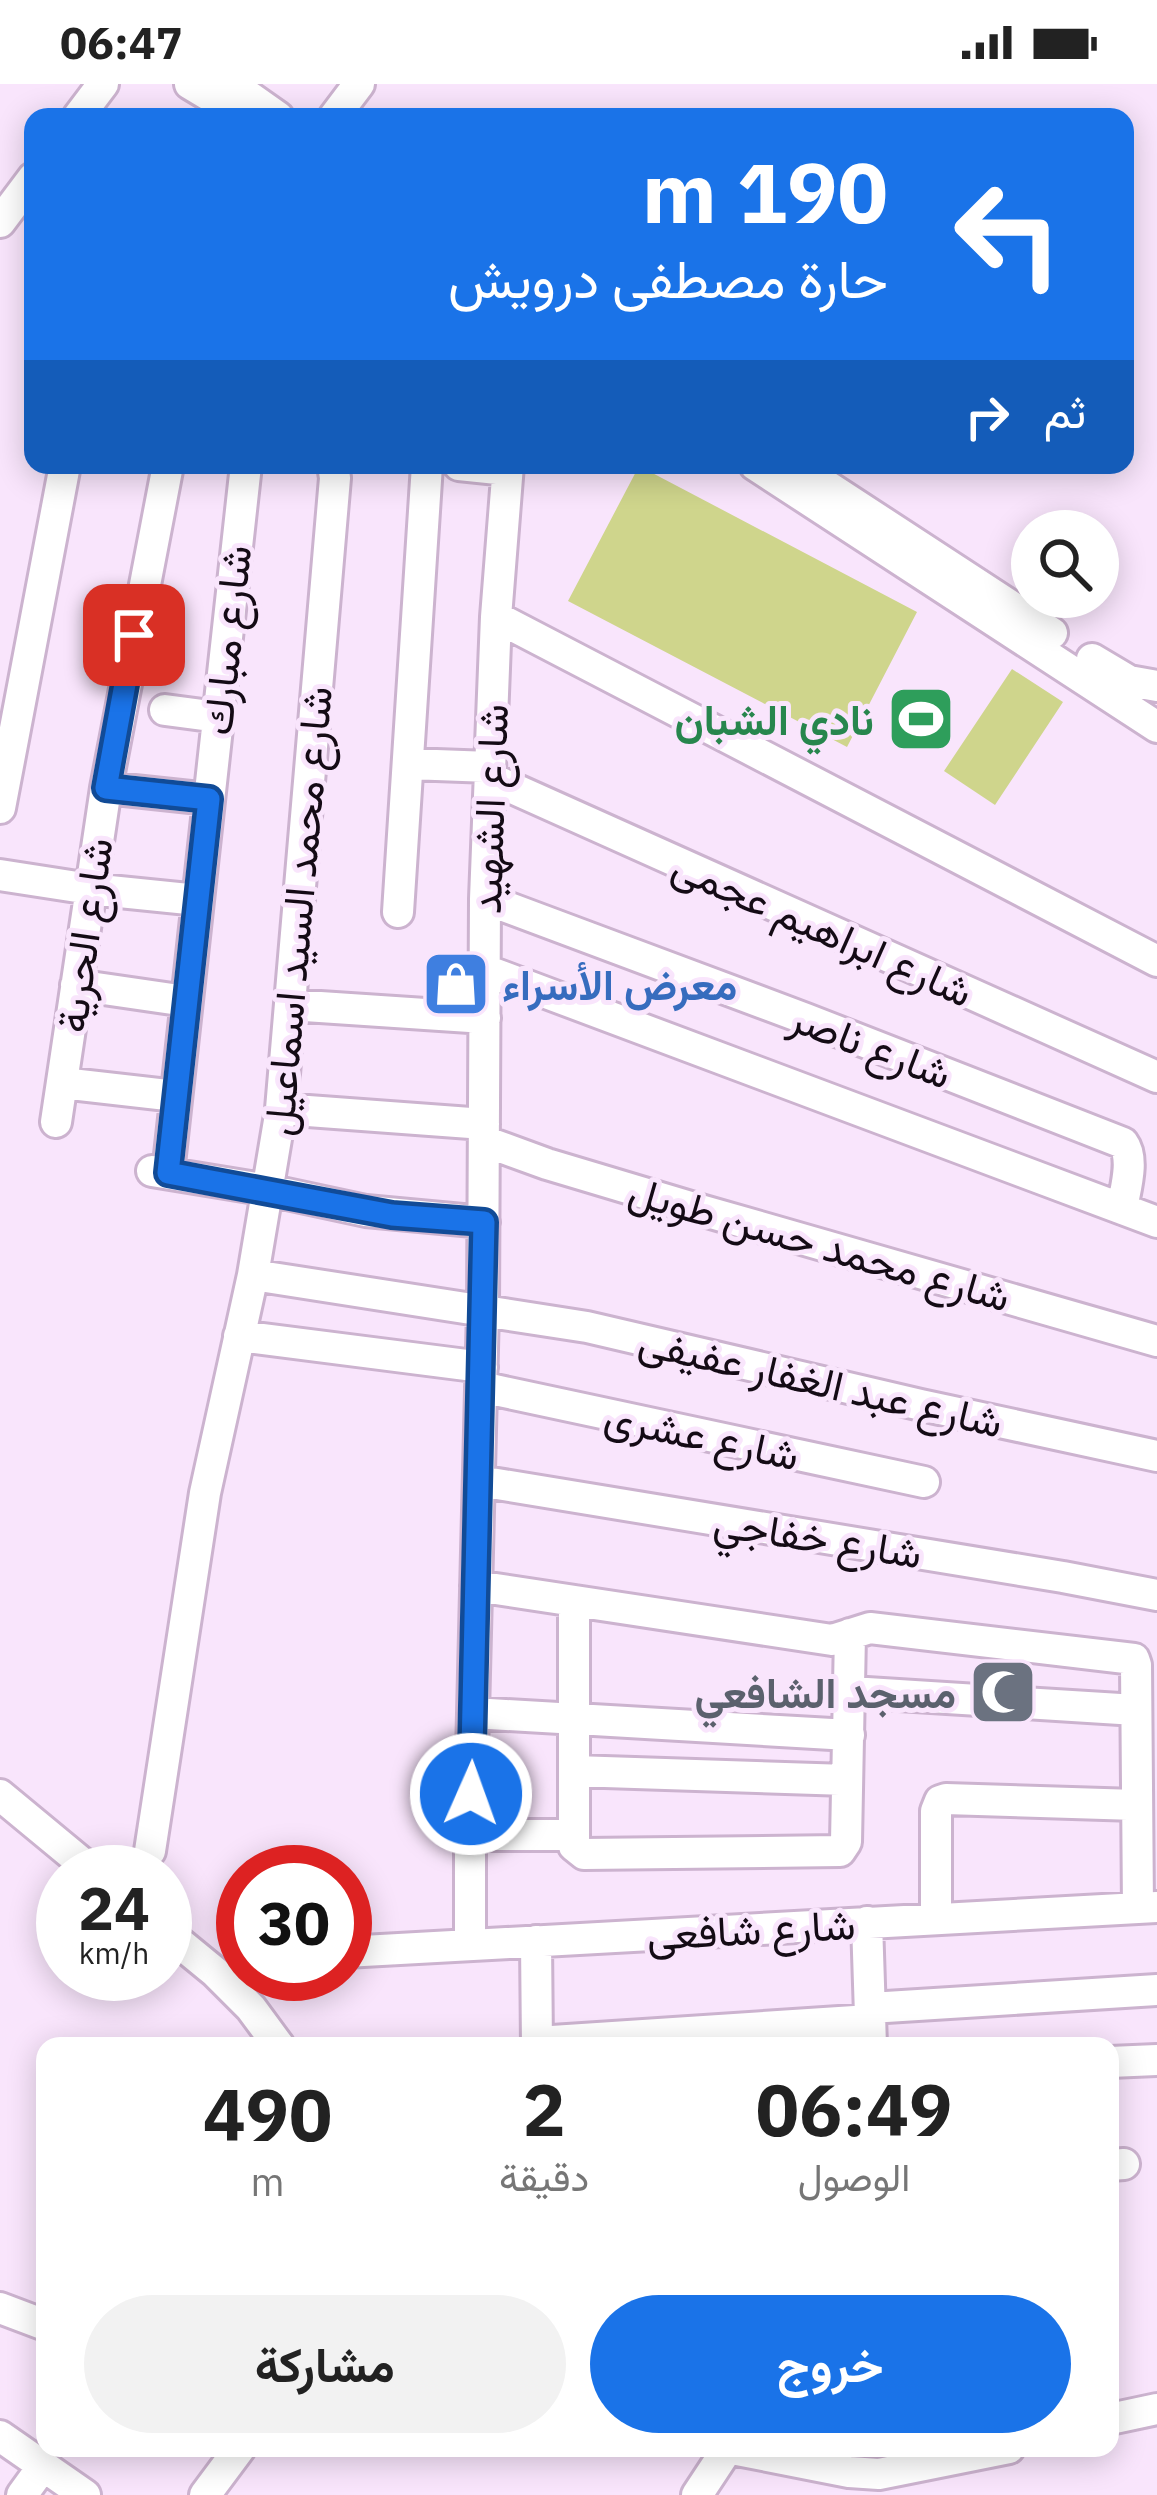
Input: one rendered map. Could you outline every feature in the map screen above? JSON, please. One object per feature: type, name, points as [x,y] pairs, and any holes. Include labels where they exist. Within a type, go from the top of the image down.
[{"type":"street","points":[[190,84],[240,101]]},
{"type":"street","points":[[341,108],[359,84]]},
{"type":"street","points":[[0,222],[24,190]]},
{"type":"street","points":[[0,808],[63,474]]},
{"type":"street","name":"شارع الحرية","points":[[56,1122],[106,788],[166,474]]},
{"type":"street","name":"شارع مبارك","points":[[245,474],[176,1096],[158,1172],[268,1190]]},
{"type":"street","name":"شارع محمد السيد اسماعيل","points":[[151,1845],[205,1493],[253,1275],[281,1109],[336,474]]},
{"type":"street","points":[[398,912],[426,474]]},
{"type":"street","name":"شارع الشهيد","points":[[470,1945],[484,1310],[485,899],[507,474]]},
{"type":"street","points":[[773,474],[1026,629],[1118,676],[1157,686]]},
{"type":"street","points":[[808,474],[1157,727]]},
{"type":"street","points":[[496,617],[1157,961]]},
{"type":"street","points":[[165,710],[218,717]]},
{"type":"street","points":[[409,764],[490,772]]},
{"type":"street","name":"شارع ابراهيم عجمى","points":[[490,772],[1157,1077]]},
{"type":"street","points":[[106,788],[209,799]]},
{"type":"street","points":[[0,875],[197,900]]},
{"type":"street","name":"شارع ناصر","points":[[485,899],[1123,1143],[1129,1156],[1122,1209]]},
{"type":"street","points":[[485,970],[1157,1222]]},
{"type":"street","points":[[76,985],[186,1001]]},
{"type":"street","points":[[290,1005],[485,1018]]},
{"type":"street","points":[[62,1083],[176,1096]]},
{"type":"street","name":"شارع محمد حسن طويل","points":[[281,1109],[484,1133],[547,1164],[1157,1341]]},
{"type":"street","points":[[268,1190],[392,1215],[484,1222]]},
{"type":"street","name":"شارع عبد الغفار عفيفى","points":[[253,1275],[587,1327],[1157,1456]]},
{"type":"street","name":"شارع عشرى","points":[[239,1336],[482,1377],[924,1482]]},
{"type":"street","name":"شارع خفاجي","points":[[479,1481],[1157,1595]]},
{"type":"street","points":[[476,1586],[832,1640],[870,1628],[1132,1658],[1141,1690],[1136,1805],[1148,1907]]},
{"type":"street","points":[[574,1601],[574,1846],[584,1854],[834,1852],[844,1848],[850,1634]]},
{"type":"street","points":[[851,1692],[1141,1690]]},
{"type":"street","points":[[473,1713],[849,1736]]},
{"type":"street","points":[[574,1771],[847,1780]]},
{"type":"street","points":[[0,1795],[60,1845]]},
{"type":"street","points":[[936,1918],[936,1810],[940,1801],[1136,1805]]},
{"type":"street","points":[[470,1834],[574,1835]]},
{"type":"street","name":"شارع شافعى","points":[[372,1950],[1148,1907]]},
{"type":"street","points":[[867,1922],[870,2025]]},
{"type":"street","points":[[536,1941],[537,2037]]},
{"type":"street","points":[[660,2037],[870,2025],[1157,1990]]},
{"type":"street","points":[[247,2001],[272,2037]]},
{"type":"street","points":[[1119,2062],[1157,2060]]},
{"type":"street","points":[[0,2308],[36,2322]]},
{"type":"street","points":[[1119,2417],[1157,2409]]},
{"type":"street","points":[[1119,2434],[1157,2428]]},
{"type":"street","points":[[0,2436],[85,2495]]},
{"type":"street","points":[[212,2493],[234,2457]]},
{"type":"street","points":[[697,2495],[722,2457]]},
{"type":"street","points":[[773,2457],[849,2472],[892,2472],[965,2457]]},
{"type":"street","points":[[22,2495],[43,2466]]},
{"type":"green space","points":[[635,474],[654,474],[917,612],[847,747],[568,601]]},
{"type":"green space","points":[[1012,669],[1063,702],[995,805],[944,771]]},
{"type":"place","name":"نادي الشبان","points":[[921,719]]},
{"type":"place","name":"معرض الأسراء","points":[[456,984]]},
{"type":"place","name":"مسجد الشافعي","points":[[1003,1692]]},
{"type":"route","points":[[134,635],[106,788],[209,799],[168,1173],[392,1215],[484,1222],[471,1794]]}]
